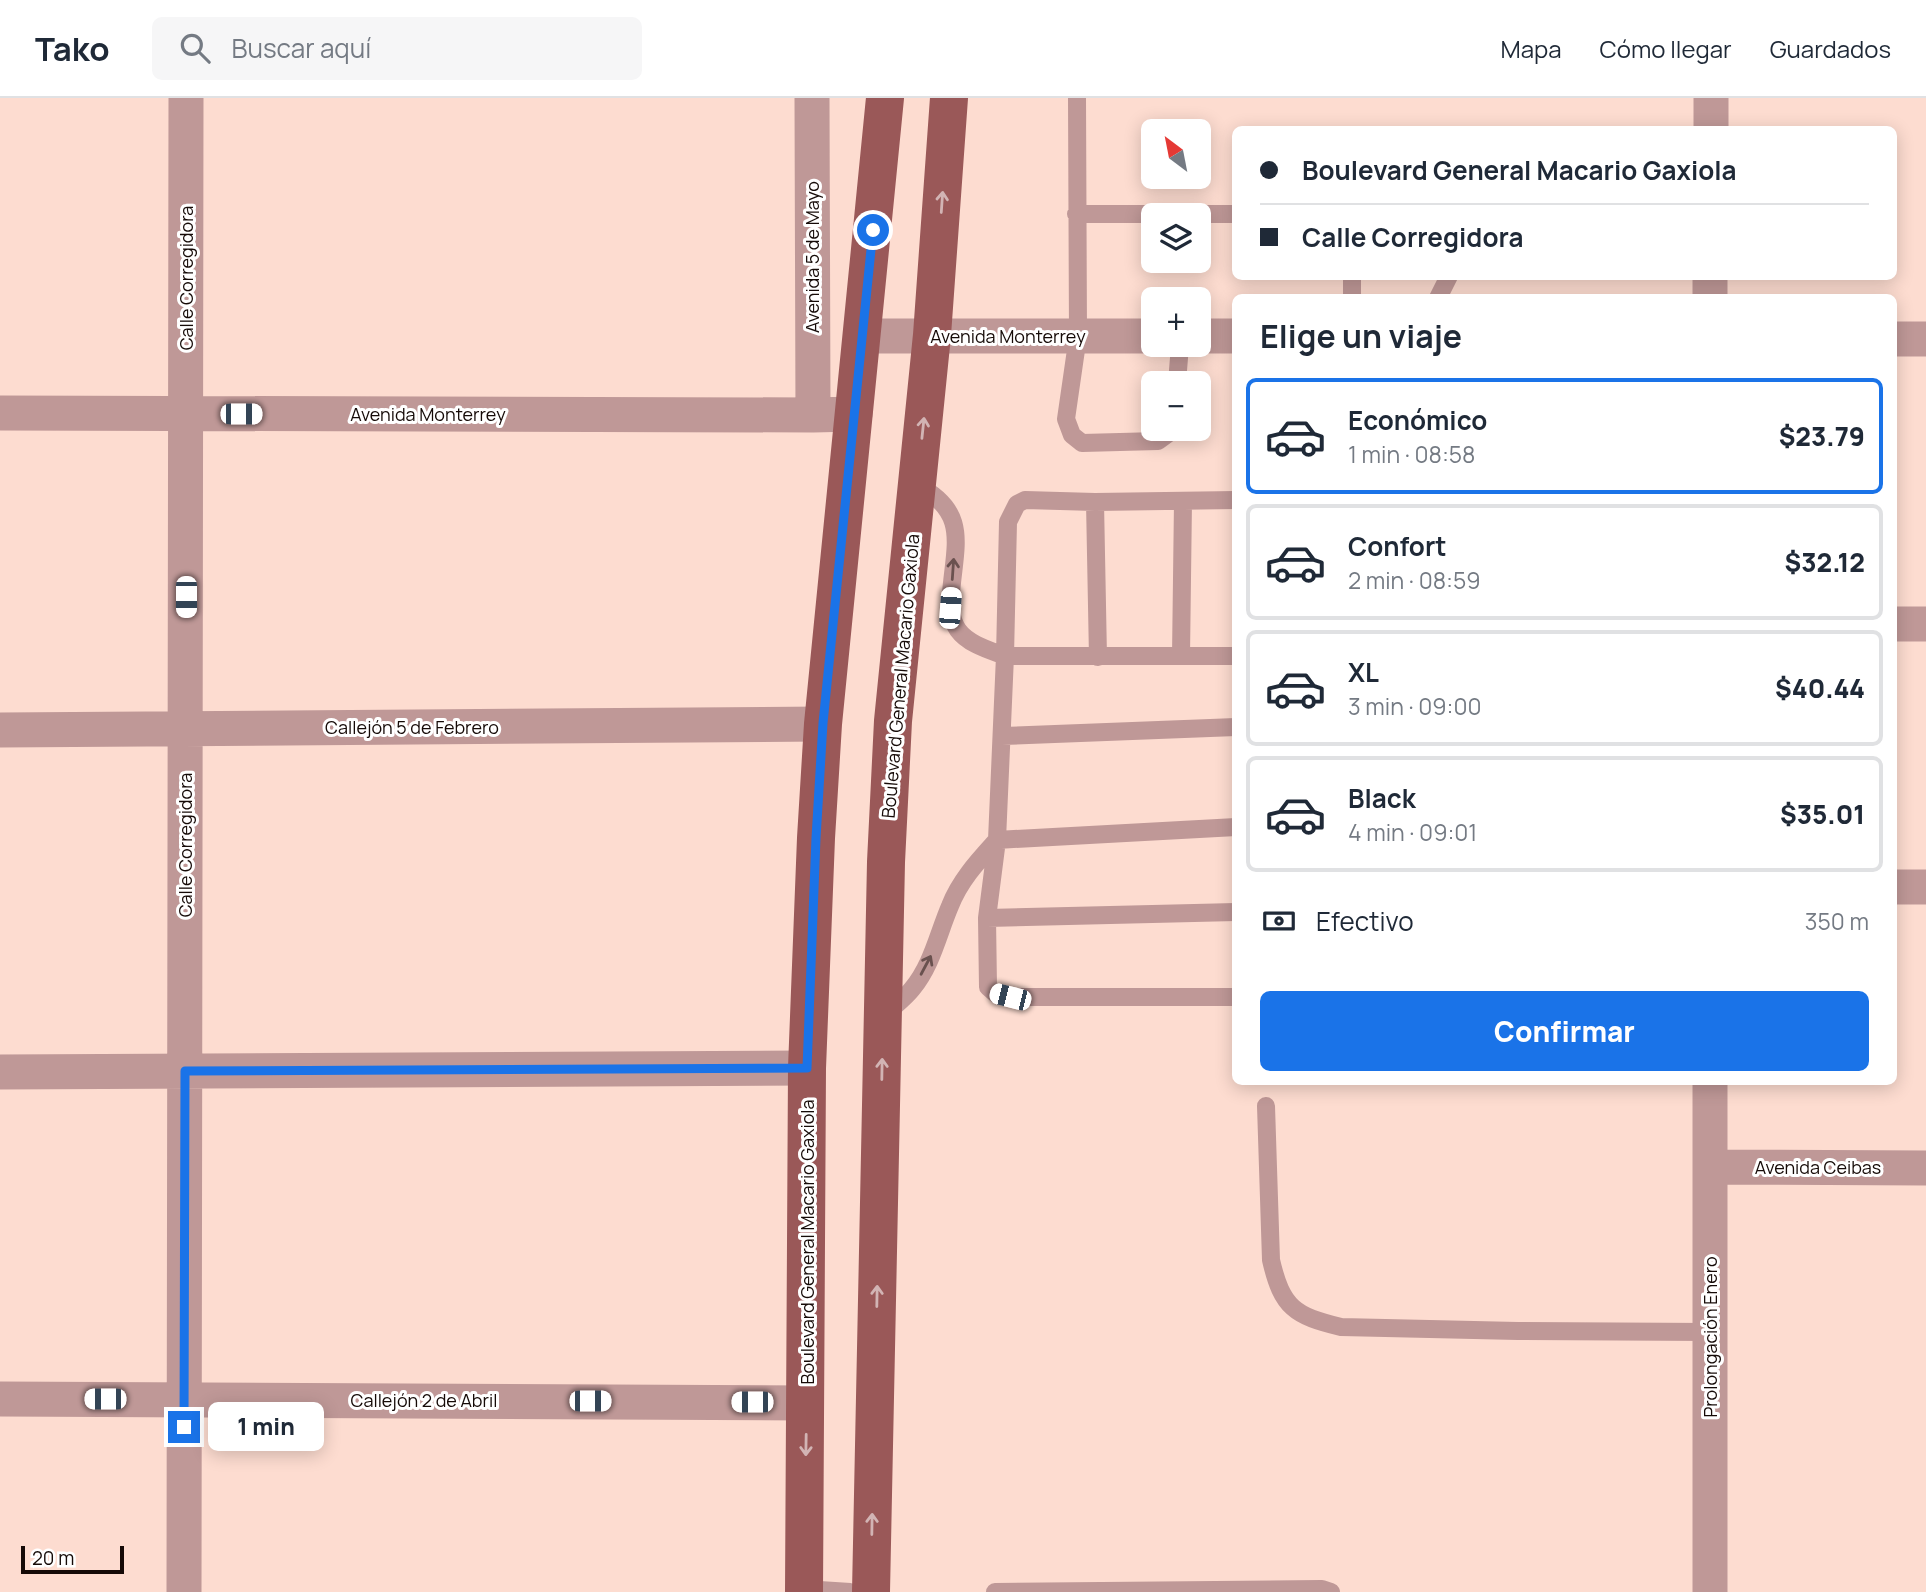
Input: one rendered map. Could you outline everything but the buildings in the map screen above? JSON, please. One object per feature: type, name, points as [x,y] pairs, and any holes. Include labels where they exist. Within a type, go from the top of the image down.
[{"type":"main road","name":"Boulevard General Macario Gaxiola","points":[[804,1591],[807,1068],[816,838],[823,723],[885,98]]},
{"type":"main road","name":"Boulevard General Macario Gaxiola","points":[[871,1592],[886,862],[893,721],[932,335],[949,98]]},
{"type":"street","name":"Calle Corregidora","points":[[184,1592],[186,98]]},
{"type":"street","name":"Avenida 5 de Mayo","points":[[812,98],[813,415]]},
{"type":"street","points":[[1711,98],[1711,126]]},
{"type":"street","name":"Avenida Monterrey","points":[[862,335],[1141,336]]},
{"type":"street","points":[[1211,336],[1232,336]]},
{"type":"street","points":[[1897,339],[1926,339]]},
{"type":"street","name":"Avenida Monterrey","points":[[0,413],[855,414]]},
{"type":"street","points":[[1897,624],[1926,624]]},
{"type":"street","name":"Callejón 5 de Febrero","points":[[0,730],[823,723]]},
{"type":"street","points":[[1897,887],[1926,887]]},
{"type":"street","points":[[0,1072],[807,1068]]},
{"type":"street","name":"Prolongación Enero","points":[[1710,1085],[1710,1592]]},
{"type":"street","name":"Avenida Ceibas","points":[[1710,1167],[1926,1168]]},
{"type":"street","name":"Callejón 2 de Abril","points":[[0,1399],[806,1403]]},
{"type":"lane","points":[[1079,101],[1076,214],[1078,336],[1066,419],[1072,435],[1082,443],[1158,441]]},
{"type":"lane","points":[[1076,214],[1232,214]]},
{"type":"lane","points":[[917,485],[938,497],[953,518],[956,532],[950,608],[959,631],[970,641],[1004,656],[1232,656]]},
{"type":"lane","points":[[1232,500],[1026,500],[1017,504],[1007,522],[1002,736],[997,840],[988,918],[988,987],[996,994],[1010,997],[1232,997]]},
{"type":"lane","points":[[1181,656],[1183,501]]},
{"type":"lane","points":[[1095,502],[1098,657]]},
{"type":"lane","points":[[1002,736],[1232,727]]},
{"type":"lane","points":[[883,1018],[912,989],[928,963],[950,905],[960,887],[997,840],[1232,827]]},
{"type":"lane","points":[[988,918],[1232,912]]},
{"type":"lane","points":[[1266,1106],[1272,1260],[1277,1284],[1292,1308],[1315,1321],[1341,1327],[1710,1332]]},
{"type":"lane","points":[[995,1592],[1308,1589],[1331,1592]]},
{"type":"lane","points":[[804,1591],[850,1592]]},
{"type":"route","points":[[184,1427],[185,1071],[807,1068],[823,723],[873,230]]}]
